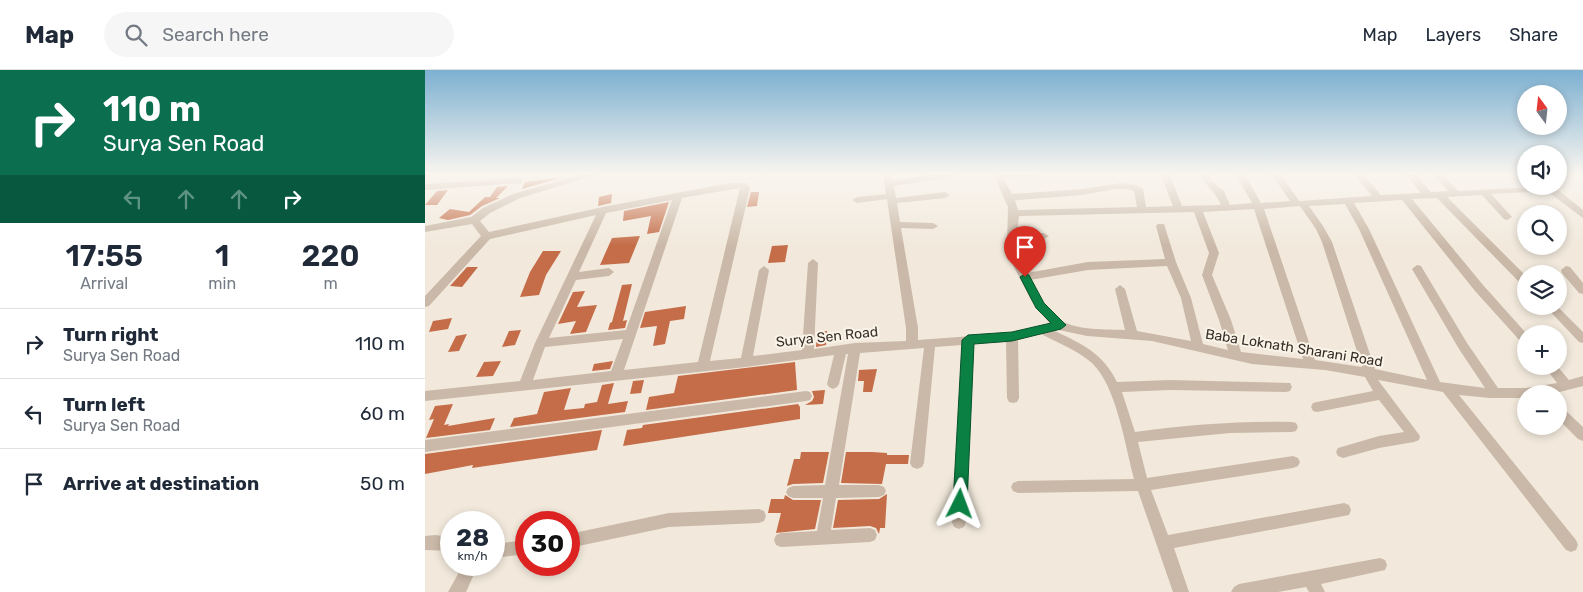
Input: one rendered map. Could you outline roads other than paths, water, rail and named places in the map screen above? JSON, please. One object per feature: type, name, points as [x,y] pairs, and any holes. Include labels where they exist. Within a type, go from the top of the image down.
[{"type":"street","points":[[425,238],[429,229],[474,220],[490,208],[515,197]]},
{"type":"street","points":[[425,303],[487,236],[603,210],[671,197]]},
{"type":"street","points":[[615,375],[678,197]]},
{"type":"street","points":[[703,366],[743,197]]},
{"type":"street","points":[[857,200],[903,197]]},
{"type":"street","points":[[1009,197],[1014,213],[1012,244],[1025,277],[1040,305],[1061,325]]},
{"type":"street","points":[[1140,197],[1142,210]]},
{"type":"street","points":[[1174,197],[1179,209]]},
{"type":"street","points":[[1223,197],[1227,208]]},
{"type":"street","points":[[1253,197],[1258,206],[1311,364]]},
{"type":"street","points":[[1295,197],[1321,228],[1327,242],[1373,382],[1414,436],[1379,442],[1343,452]]},
{"type":"street","points":[[1014,213],[1227,208],[1400,197]]},
{"type":"street","points":[[1405,197],[1479,288],[1517,330]]},
{"type":"street","points":[[1436,197],[1517,273]]},
{"type":"street","points":[[1489,197],[1507,217]]},
{"type":"street","points":[[1564,197],[1578,206],[1583,215]]},
{"type":"street","points":[[891,198],[912,328],[912,344]]},
{"type":"street","points":[[1349,202],[1442,388],[1571,545]]},
{"type":"street","points":[[1197,208],[1215,258],[1207,275],[1223,314],[1236,356]]},
{"type":"street","points":[[525,384],[541,343],[603,210]]},
{"type":"street","points":[[474,220],[487,236]]},
{"type":"street","points":[[895,225],[933,226]]},
{"type":"street","points":[[1161,226],[1171,262],[1186,298],[1198,348]]},
{"type":"street","points":[[1012,237],[1044,236]]},
{"type":"street","points":[[1025,277],[1088,266],[1171,262]]},
{"type":"street","points":[[807,353],[813,263]]},
{"type":"street","points":[[1417,268],[1463,346],[1495,393]]},
{"type":"street","points":[[746,362],[764,270]]},
{"type":"street","points":[[1567,271],[1583,290]]},
{"type":"street","points":[[571,277],[609,272]]},
{"type":"street","points":[[1120,289],[1132,334]]},
{"type":"street","points":[[1559,315],[1583,339]]},
{"type":"street","name":"Surya Sen Road","points":[[425,396],[746,362],[855,348],[1012,336],[1061,325]]},
{"type":"street","name":"Baba Loknath Sharani Road","points":[[1061,325],[1075,330],[1132,334],[1179,342],[1236,356],[1311,364],[1442,388],[1517,393]]},
{"type":"street","points":[[1043,330],[1095,358],[1109,377],[1143,486],[1181,592]]},
{"type":"street","points":[[541,343],[631,334]]},
{"type":"street","points":[[1012,336],[1013,398]]},
{"type":"street","points":[[959,522],[968,340]]},
{"type":"street","points":[[917,463],[930,342]]},
{"type":"street","points":[[823,537],[855,348]]},
{"type":"street","points":[[833,384],[841,350]]},
{"type":"street","points":[[1558,375],[1566,385]]},
{"type":"street","name":"Baba Loknath Sharani Road","points":[[1567,386],[1583,381]]},
{"type":"street","points":[[1114,388],[1170,385],[1286,388]]},
{"type":"street","points":[[1317,407],[1382,394]]},
{"type":"street","points":[[425,446],[806,396]]},
{"type":"street","points":[[1567,420],[1583,435]]},
{"type":"street","points":[[1129,438],[1201,428],[1292,427]]},
{"type":"street","points":[[1018,487],[1143,486],[1293,462]]},
{"type":"street","points":[[793,492],[879,491]]},
{"type":"street","points":[[1165,543],[1344,510]]},
{"type":"street","points":[[580,539],[669,520],[759,516]]},
{"type":"street","points":[[781,540],[870,535]]},
{"type":"street","points":[[425,543],[440,543]]},
{"type":"street","points":[[1239,592],[1380,565]]},
{"type":"street","points":[[456,592],[466,576]]},
{"type":"street","points":[[1310,578],[1317,592]]}]
